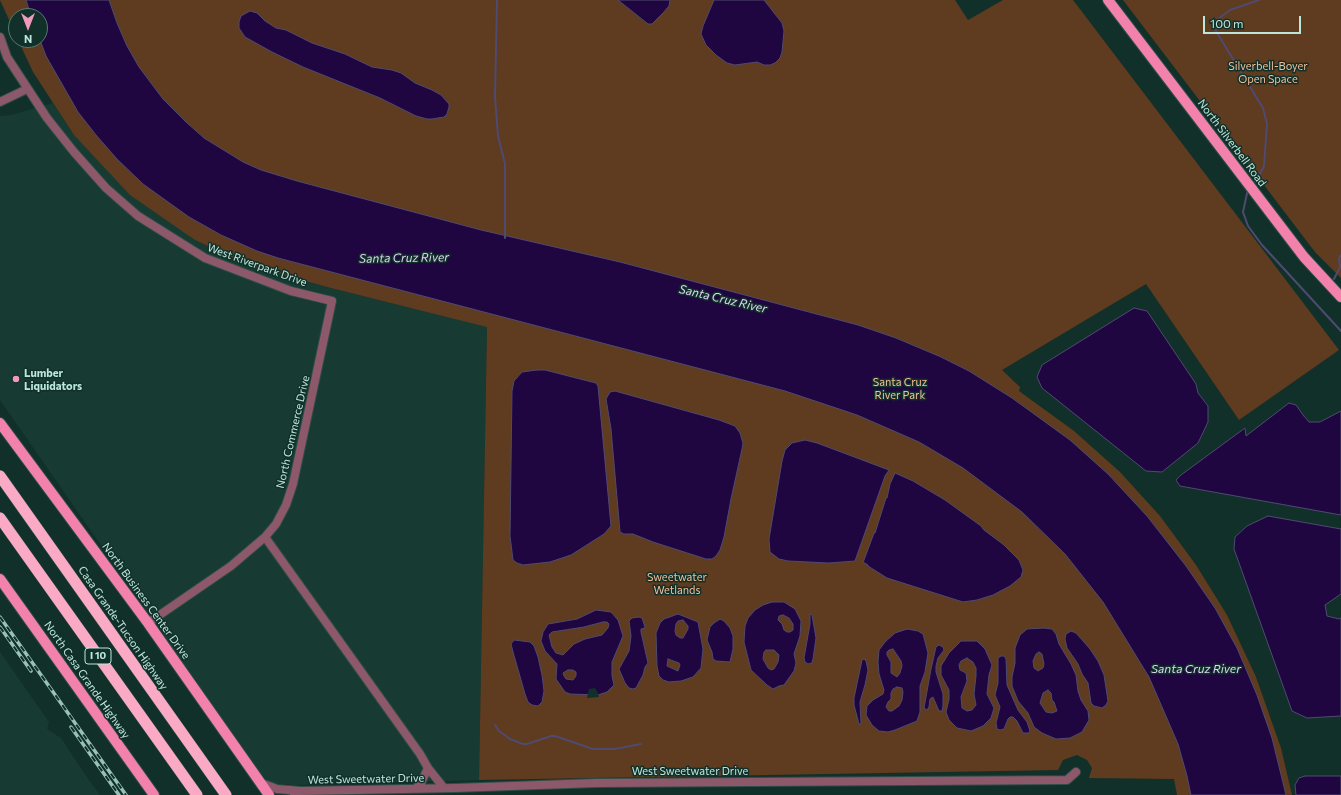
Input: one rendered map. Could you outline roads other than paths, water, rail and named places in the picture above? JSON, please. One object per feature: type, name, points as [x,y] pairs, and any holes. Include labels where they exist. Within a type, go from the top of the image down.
[{"type":"highway","name":"Casa Grande-Tucson Highway","points":[[0,476],[226,795]]},
{"type":"highway","name":"I 10","points":[[0,518],[196,795]]},
{"type":"main road","name":"North Silverbell Road","points":[[1108,0],[1304,258],[1341,297]]},
{"type":"main road","name":"North Business Center Drive","points":[[0,423],[148,623],[269,795]]},
{"type":"main road","name":"North Casa Grande Highway","points":[[0,579],[154,795]]},
{"type":"street","name":"West Riverpark Drive","points":[[0,37],[7,57],[47,118],[106,188],[138,216],[205,258],[290,291],[332,301]]},
{"type":"street","points":[[0,102],[27,89]]},
{"type":"street","name":"North Commerce Drive","points":[[148,623],[231,566],[265,537],[276,524],[286,505],[293,484],[332,301]]},
{"type":"street","points":[[265,537],[420,754],[428,768],[444,788]]},
{"type":"street","points":[[416,788],[421,783],[428,768]]},
{"type":"street","name":"West Sweetwater Drive","points":[[261,783],[277,789],[298,793],[596,783],[1067,780],[1076,772]]},
{"type":"water","name":"Santa Cruz River","points":[[26,0],[109,0],[127,46],[139,67],[163,99],[204,138],[243,162],[261,170],[481,230],[620,262],[858,325],[896,338],[941,357],[969,371],[1012,398],[1070,440],[1108,474],[1147,516],[1186,566],[1215,608],[1237,648],[1257,695],[1272,738],[1286,795],[1191,795],[1178,744],[1149,677],[1103,602],[1065,554],[1022,512],[963,468],[919,442],[857,415],[785,391],[278,258],[257,251],[221,235],[189,217],[143,184],[117,159],[96,135],[78,112],[46,56],[43,48],[48,48],[48,8],[28,8]]},
{"type":"water","points":[[618,0],[670,0],[669,6],[663,13],[652,24],[648,24]]},
{"type":"water","points":[[714,0],[764,0],[782,23],[784,31],[780,58],[775,63],[770,65],[764,65],[757,62],[735,65],[727,63],[716,55],[706,45],[701,34]]},
{"type":"water","points":[[250,11],[257,13],[265,21],[276,28],[286,30],[312,43],[345,54],[372,67],[401,73],[415,83],[441,95],[449,104],[447,114],[444,117],[432,119],[416,116],[380,98],[303,67],[272,52],[245,37],[239,28],[241,16]]},
{"type":"water","points":[[1134,308],[1147,311],[1196,384],[1198,393],[1208,406],[1208,422],[1198,443],[1162,472],[1146,471],[1042,388],[1037,377],[1042,365]]},
{"type":"water","points":[[545,370],[596,383],[598,386],[611,526],[604,534],[571,555],[550,562],[523,565],[513,560],[510,536],[512,391],[514,381],[522,372]]},
{"type":"water","points":[[615,391],[719,420],[735,426],[740,433],[743,443],[724,537],[720,550],[712,559],[706,559],[633,534],[624,534],[620,532],[611,429],[606,399],[610,392]]},
{"type":"water","points":[[1289,403],[1296,405],[1309,422],[1320,422],[1341,411],[1341,515],[1180,486],[1176,480],[1181,475],[1245,428],[1246,436]]},
{"type":"water","points":[[805,440],[817,443],[889,470],[885,476],[855,561],[829,563],[788,561],[779,559],[770,552],[769,539],[785,450],[792,443]]},
{"type":"water","points":[[895,473],[913,481],[945,500],[981,526],[1019,560],[1023,570],[1021,577],[1010,586],[993,595],[977,600],[963,602],[887,578],[863,562],[875,533],[887,498],[890,484]]},
{"type":"water","points":[[1268,516],[1341,529],[1341,594],[1325,605],[1327,616],[1339,619],[1341,618],[1341,716],[1307,718],[1292,711],[1234,549],[1235,537],[1247,526]]},
{"type":"water","points":[[772,602],[784,602],[795,609],[801,621],[800,636],[794,654],[796,663],[794,671],[784,685],[773,689],[751,670],[744,642],[745,626],[748,618],[755,610]],"holes":[[[783,615],[789,618],[793,624],[793,630],[790,632],[784,630],[782,624],[778,620],[779,616]],[[766,650],[774,650],[779,655],[778,662],[774,669],[771,670],[768,668],[763,659],[764,652]]]},
{"type":"water","points":[[596,610],[611,612],[618,620],[623,636],[612,662],[612,676],[614,685],[607,692],[598,695],[570,694],[565,692],[556,679],[557,664],[545,651],[541,641],[543,632],[548,624],[577,619]],"holes":[[[607,622],[609,624],[608,628],[602,635],[585,639],[574,644],[563,655],[556,653],[552,647],[549,635],[552,632],[584,627]],[[568,670],[573,670],[576,672],[576,676],[573,680],[566,679],[564,676],[563,673]]]},
{"type":"water","points":[[678,614],[698,622],[703,649],[701,668],[693,677],[681,681],[669,682],[663,680],[659,676],[657,666],[656,633],[660,623],[664,619]],"holes":[[[683,620],[688,626],[688,629],[683,638],[680,638],[676,635],[676,624],[678,621]],[[668,659],[679,663],[680,665],[678,671],[667,666]]]},
{"type":"water","points":[[810,614],[812,615],[816,638],[812,663],[808,664],[805,662],[804,658],[810,624]]},
{"type":"water","points":[[632,618],[642,618],[645,628],[641,629],[641,632],[648,663],[636,688],[633,689],[629,688],[625,683],[619,669],[629,651],[631,636],[629,621]]},
{"type":"water","points":[[720,619],[730,628],[733,636],[733,649],[730,662],[716,661],[713,659],[707,640],[710,627]]},
{"type":"water","points":[[907,629],[918,631],[923,634],[928,653],[925,672],[920,686],[920,712],[917,721],[888,732],[879,731],[872,725],[866,715],[867,706],[883,694],[884,690],[879,674],[879,650],[895,633]],"holes":[[[893,649],[901,661],[902,666],[897,677],[891,673],[891,662],[887,655],[887,652]],[[897,687],[902,688],[902,700],[899,706],[892,711],[889,711],[886,707],[891,699],[893,689]]]},
{"type":"water","points":[[1027,629],[1052,629],[1056,634],[1059,644],[1076,675],[1078,691],[1081,700],[1088,711],[1089,720],[1082,732],[1070,738],[1056,739],[1042,733],[1034,727],[1028,713],[1018,701],[1012,686],[1015,648],[1020,635]],"holes":[[[1039,652],[1042,654],[1044,664],[1043,668],[1038,671],[1034,668],[1033,661],[1036,654]],[[1048,690],[1051,693],[1052,700],[1057,711],[1052,713],[1046,712],[1040,703],[1043,693]]]},
{"type":"water","points":[[1071,631],[1076,633],[1090,649],[1098,661],[1104,675],[1108,701],[1102,708],[1094,706],[1091,703],[1088,683],[1078,664],[1067,648],[1065,639],[1066,634]]},
{"type":"water","points":[[514,640],[530,642],[534,646],[538,657],[544,691],[542,702],[538,706],[532,705],[528,702],[525,694],[511,644]]},
{"type":"water","points":[[961,641],[977,641],[985,649],[992,665],[989,675],[987,694],[994,708],[991,718],[983,726],[971,731],[957,728],[949,720],[946,712],[949,699],[949,690],[941,675],[941,666],[949,653]],"holes":[[[967,658],[973,662],[976,668],[974,694],[976,705],[972,710],[967,711],[962,708],[961,697],[967,681],[966,673],[960,670],[959,665],[961,661]]]},
{"type":"water","points":[[939,645],[943,647],[944,650],[938,658],[936,672],[943,694],[943,706],[942,711],[939,711],[933,697],[930,699],[927,710],[924,708],[931,669],[936,647]]},
{"type":"water","points":[[1004,656],[1006,659],[1007,685],[1018,710],[1027,722],[1030,731],[1029,733],[1023,733],[1017,721],[1013,717],[1008,719],[1004,729],[997,729],[996,723],[1000,707],[995,695],[998,683],[998,658]]},
{"type":"water","points":[[864,659],[868,670],[860,702],[861,724],[859,724],[854,705],[854,698],[862,660]]},
{"type":"water","points":[[1305,776],[1341,776],[1341,795],[1296,795],[1295,785],[1299,778]]},
{"type":"waterway","points":[[497,0],[495,97],[498,136],[505,164],[505,238]]},
{"type":"waterway","points":[[1253,183],[1257,180],[1264,166],[1267,124],[1263,108],[1214,28],[1218,19],[1230,10],[1259,0]]},
{"type":"waterway","points":[[1248,189],[1243,212],[1248,226],[1262,245],[1341,331]]},
{"type":"waterway","points":[[1334,279],[1340,267],[1339,258],[1341,255]]},
{"type":"waterway","points":[[495,725],[499,731],[510,739],[523,744],[551,736],[593,749],[615,749],[641,744]]},
{"type":"railway","points":[[0,617],[126,795]]},
{"type":"railway","points":[[0,627],[31,671]]},
{"type":"railway","points":[[71,727],[119,795]]},
{"type":"place","name":"Lumber Liquidators","points":[[16,379]]},
{"type":"park label","name":"Silverbell-Boyer Open Space","points":[[1268,72]]},
{"type":"park label","name":"Santa Cruz River Park","points":[[900,388]]},
{"type":"park label","name":"Sweetwater Wetlands","points":[[677,583]]}]
